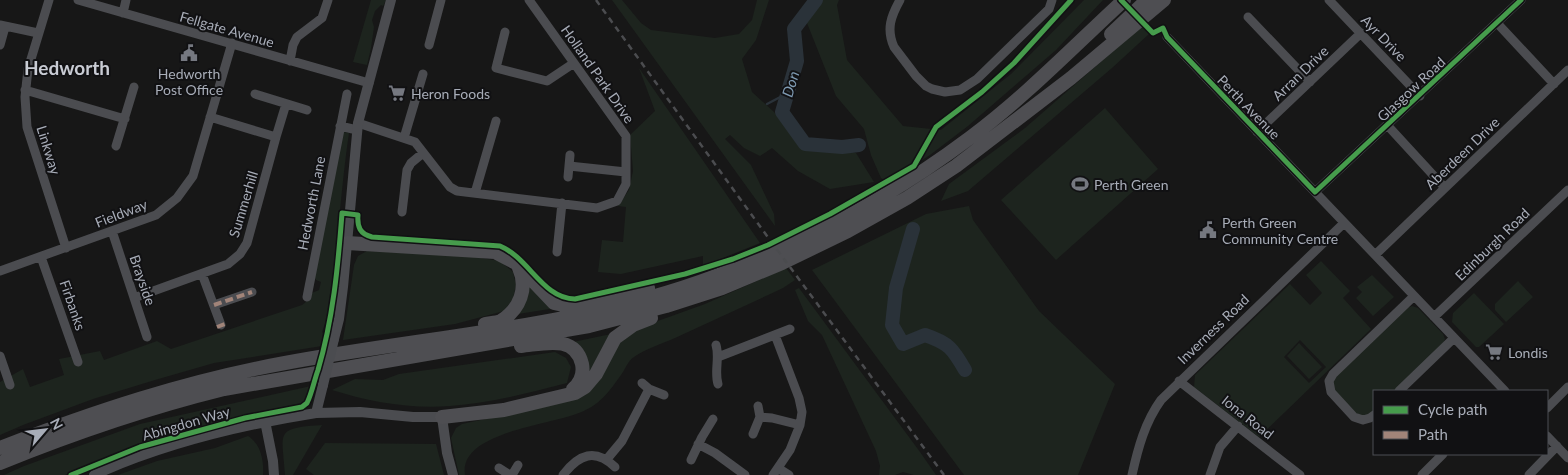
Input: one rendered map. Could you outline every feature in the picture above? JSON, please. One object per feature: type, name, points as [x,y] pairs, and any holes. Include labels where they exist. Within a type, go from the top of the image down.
[{"type":"highway","points":[[1031,87],[1111,0]]},
{"type":"highway","points":[[0,448],[146,396],[284,363],[513,328],[718,283],[877,199],[918,174],[974,135],[1031,87],[1124,0]]},
{"type":"highway","points":[[1024,113],[1147,0]]},
{"type":"highway","points":[[0,463],[68,436],[177,401],[224,389],[617,320],[718,283],[782,263],[848,231],[907,198],[956,166],[1071,78],[1164,0]]},
{"type":"highway","points":[[346,243],[495,252],[516,263],[554,303],[572,306],[682,280],[718,283]]},
{"type":"highway","points":[[382,347],[427,335],[500,322],[516,308],[524,287],[516,263]]},
{"type":"highway","points":[[442,417],[504,410],[575,393],[585,387],[596,374],[615,338],[624,331],[644,320],[707,300],[718,283]]},
{"type":"highway","points":[[456,348],[476,352],[551,342],[563,343],[572,347],[579,355],[583,373],[576,387],[565,396]]},
{"type":"street","name":"Linkway","points":[[48,0],[28,69],[26,127],[66,248]]},
{"type":"street","name":"Fellgate Avenue","points":[[78,0],[369,83]]},
{"type":"street","points":[[122,13],[126,0]]},
{"type":"street","points":[[290,61],[293,45],[297,37],[322,18],[328,0]]},
{"type":"street","points":[[316,413],[341,303],[357,126],[391,0]]},
{"type":"street","points":[[429,45],[441,0]]},
{"type":"street","name":"Holland Park Drive","points":[[357,126],[415,142],[450,186],[457,191],[597,208],[617,201],[626,184],[626,136],[529,0]]},
{"type":"street","points":[[900,0],[890,18],[891,40],[920,82],[932,89],[946,92],[953,92],[971,84],[1048,9],[1052,0]]},
{"type":"street","name":"Ayr Drive","points":[[1329,0],[1420,96]]},
{"type":"street","name":"Glasgow Road","points":[[1315,192],[1521,0]]},
{"type":"street","points":[[1248,16],[1310,82]]},
{"type":"street","points":[[1497,23],[1554,84]]},
{"type":"street","points":[[0,45],[2,26],[38,33]]},
{"type":"street","points":[[505,32],[496,68],[546,80],[574,63]]},
{"type":"street","name":"Arran Drive","points":[[1257,132],[1361,33]]},
{"type":"street","name":"Perth Avenue","points":[[1167,37],[1504,390]]},
{"type":"street","name":"Fieldway","points":[[0,270],[42,257],[156,215],[177,198],[193,176],[232,44]]},
{"type":"street","name":"Aberdeen Drive","points":[[1375,255],[1568,70]]},
{"type":"street","points":[[404,138],[423,74]]},
{"type":"street","points":[[117,146],[134,87]]},
{"type":"street","points":[[26,90],[125,119]]},
{"type":"street","points":[[255,94],[307,110]]},
{"type":"street","name":"Hedworth Lane","points":[[307,297],[313,286],[347,94]]},
{"type":"street","name":"Summerhill","points":[[134,298],[228,264],[240,254],[247,243],[286,104]]},
{"type":"street","points":[[210,117],[276,137]]},
{"type":"street","points":[[475,193],[496,121]]},
{"type":"street","points":[[340,126],[357,126]]},
{"type":"street","points":[[1388,126],[1445,188]]},
{"type":"street","points":[[402,212],[408,170],[411,163],[423,153]]},
{"type":"street","points":[[568,177],[570,155]]},
{"type":"street","points":[[569,166],[626,172]]},
{"type":"street","name":"Edinburgh Road","points":[[1434,317],[1568,190]]},
{"type":"street","points":[[404,202],[414,202]]},
{"type":"street","points":[[557,252],[562,203]]},
{"type":"street","name":"Inverness Road","points":[[1132,475],[1141,440],[1152,412],[1165,395],[1344,223]]},
{"type":"street","name":"Brayside","points":[[112,231],[147,338]]},
{"type":"street","name":"Firbanks","points":[[42,257],[79,362]]},
{"type":"street","points":[[202,274],[221,325]]},
{"type":"street","points":[[214,305],[252,292]]},
{"type":"street","points":[[1373,415],[1363,420],[1354,417],[1331,392],[1329,382],[1333,374],[1414,296]]},
{"type":"street","points":[[718,357],[790,329]]},
{"type":"street","points":[[775,335],[799,398],[802,412],[800,425],[790,450],[776,472],[789,475]]},
{"type":"street","points":[[1400,390],[1454,338]]},
{"type":"street","points":[[716,345],[718,357],[715,372],[718,384]]},
{"type":"street","points":[[0,356],[10,385]]},
{"type":"street","name":"Iona Road","points":[[1179,380],[1300,475]]},
{"type":"street","points":[[607,460],[622,440],[646,386],[664,395]]},
{"type":"street","points":[[1548,407],[1568,388]]},
{"type":"street","points":[[753,434],[760,417],[758,406]]},
{"type":"street","name":"Abingdon Way","points":[[94,475],[183,442],[265,421],[316,413],[360,412],[413,417],[442,417]]},
{"type":"street","points":[[442,417],[447,453],[453,475]]},
{"type":"street","points":[[760,417],[800,425]]},
{"type":"street","points":[[691,460],[698,444],[713,420]]},
{"type":"street","points":[[265,421],[274,475]]},
{"type":"street","points":[[1210,475],[1220,447],[1238,426]]},
{"type":"street","points":[[1548,437],[1568,458]]},
{"type":"street","points":[[698,444],[715,453],[745,475]]},
{"type":"street","points":[[1529,475],[1557,446]]},
{"type":"street","points":[[563,475],[582,457],[596,455],[616,467]]},
{"type":"street","points":[[1422,475],[1443,455]]},
{"type":"street","points":[[499,468],[511,475],[518,465]]},
{"type":"shaded area","points":[[371,0],[386,0],[383,6],[381,5],[375,11],[372,20],[374,27],[367,65],[353,62]]},
{"type":"shaded area","points":[[612,0],[622,0],[641,23],[651,30],[715,38],[739,34],[752,20],[757,0],[769,0],[756,40],[742,59],[752,92],[774,112],[803,150],[856,153],[874,182],[830,189],[798,171],[772,148],[760,156],[744,148],[730,135],[725,139],[751,165],[774,214],[775,226]]},
{"type":"shaded area","points":[[813,0],[839,0],[837,5],[847,60],[903,126],[941,130],[1011,74],[1084,0],[1103,0],[1056,50],[968,126],[930,155],[887,182],[881,178],[871,155],[864,129],[836,96],[805,18]]},
{"type":"shaded area","points":[[1142,26],[1149,34],[1112,68],[968,191],[941,201],[949,184],[1025,128]]},
{"type":"shaded area","points":[[639,68],[760,243],[703,266],[703,256],[621,274],[598,272],[602,240],[623,242],[626,207],[618,206],[629,190],[633,171],[630,135],[655,111]]},
{"type":"shaded area","name":"Perth Green","points":[[1105,108],[1158,169],[1056,260],[1001,200]]},
{"type":"shaded area","points":[[343,132],[349,133],[333,283],[328,313],[322,332],[326,338],[322,346],[214,363],[93,399],[0,435],[0,382],[23,369],[30,387],[64,375],[59,359],[100,351],[104,360],[157,341],[171,349],[302,305],[311,298],[312,293],[319,290],[321,282],[316,280],[314,276]]},
{"type":"shaded area","points":[[969,206],[973,220],[1039,311],[1115,384],[1078,475],[964,475],[812,270],[926,214]]},
{"type":"shaded area","points":[[367,251],[469,256],[500,261],[513,272],[516,285],[513,299],[504,311],[455,324],[343,340],[354,265],[358,256]]},
{"type":"shaded area","points":[[1321,261],[1350,291],[1343,298],[1371,329],[1259,437],[1194,387],[1195,375],[1290,284],[1310,305],[1322,293],[1306,275]],"holes":[[[1300,340],[1326,367],[1309,383],[1284,357]]]},
{"type":"shaded area","points":[[786,268],[795,280],[783,288],[638,354],[632,358],[608,392],[592,407],[576,414],[507,433],[490,440],[475,449],[467,461],[465,475],[459,475],[451,438],[456,428],[462,424],[561,403],[630,331],[705,304]]},
{"type":"shaded area","points":[[1372,275],[1394,297],[1373,316],[1356,298],[1362,292],[1357,287]]},
{"type":"shaded area","points":[[1518,281],[1533,297],[1506,322],[1495,310],[1495,304]]},
{"type":"shaded area","points":[[528,284],[556,308],[518,314],[526,300]]},
{"type":"shaded area","points":[[799,288],[936,475],[914,475],[903,472],[895,475],[879,475],[880,466],[876,451],[822,335],[808,321],[795,290]]},
{"type":"shaded area","points":[[1474,293],[1504,324],[1479,347],[1476,347],[1452,322],[1453,313]]},
{"type":"shaded area","points":[[1412,306],[1418,308],[1443,334],[1445,339],[1443,344],[1396,390],[1373,390],[1373,412],[1360,417],[1333,389],[1332,380],[1407,308]]},
{"type":"shaded area","points":[[611,334],[604,344],[587,379],[573,342]]},
{"type":"shaded area","points":[[1299,343],[1322,367],[1309,379],[1287,356]]},
{"type":"shaded area","points":[[555,352],[566,358],[571,367],[567,383],[495,400],[435,407],[375,401],[332,390],[355,379],[383,380],[399,374]]},
{"type":"shaded area","points":[[311,386],[307,400],[298,406],[245,415],[125,450],[65,475],[4,475],[140,424]]},
{"type":"shaded area","points":[[322,425],[293,475],[285,475],[284,435],[296,428]]},
{"type":"shaded area","points":[[248,436],[261,453],[263,475],[118,475],[157,461],[215,448]]},
{"type":"shaded area","points":[[325,443],[436,444],[444,475],[314,475],[306,469]]},
{"type":"waterway","name":"Don","points":[[816,0],[794,29],[797,61],[782,112],[805,144],[842,147],[859,145]]},
{"type":"waterway","points":[[767,104],[786,94]]},
{"type":"waterway","name":"Don","points":[[913,229],[896,288],[892,325],[903,344],[925,335],[945,344],[957,357],[965,370]]},
{"type":"railway","points":[[596,0],[767,236],[944,475]]},
{"type":"marked path","points":[[214,305],[252,292]]},
{"type":"marked path","points":[[217,327],[225,324]]},
{"type":"cycle path","points":[[71,475],[140,447],[245,418],[302,407],[307,403],[323,351],[331,312],[337,273],[342,213],[358,215],[360,229],[372,237],[500,246],[519,259],[554,292],[564,297],[575,299],[685,274],[733,259],[768,245],[830,214],[914,166],[936,127],[982,92],[1014,63],[1071,0]]},
{"type":"cycle path","points":[[1121,0],[1153,33],[1163,28],[1167,37],[1315,192],[1521,0]]},
{"type":"place","name":"Hedworth Post Office","points":[[189,53]]},
{"type":"place","name":"Heron Foods","points":[[397,93]]},
{"type":"place","name":"Perth Green","points":[[1080,184]]},
{"type":"place","name":"Perth Green Community Centre","points":[[1208,230]]},
{"type":"place","name":"Londis","points":[[1494,352]]},
{"type":"district","name":"Hedworth","points":[[67,67]]}]
